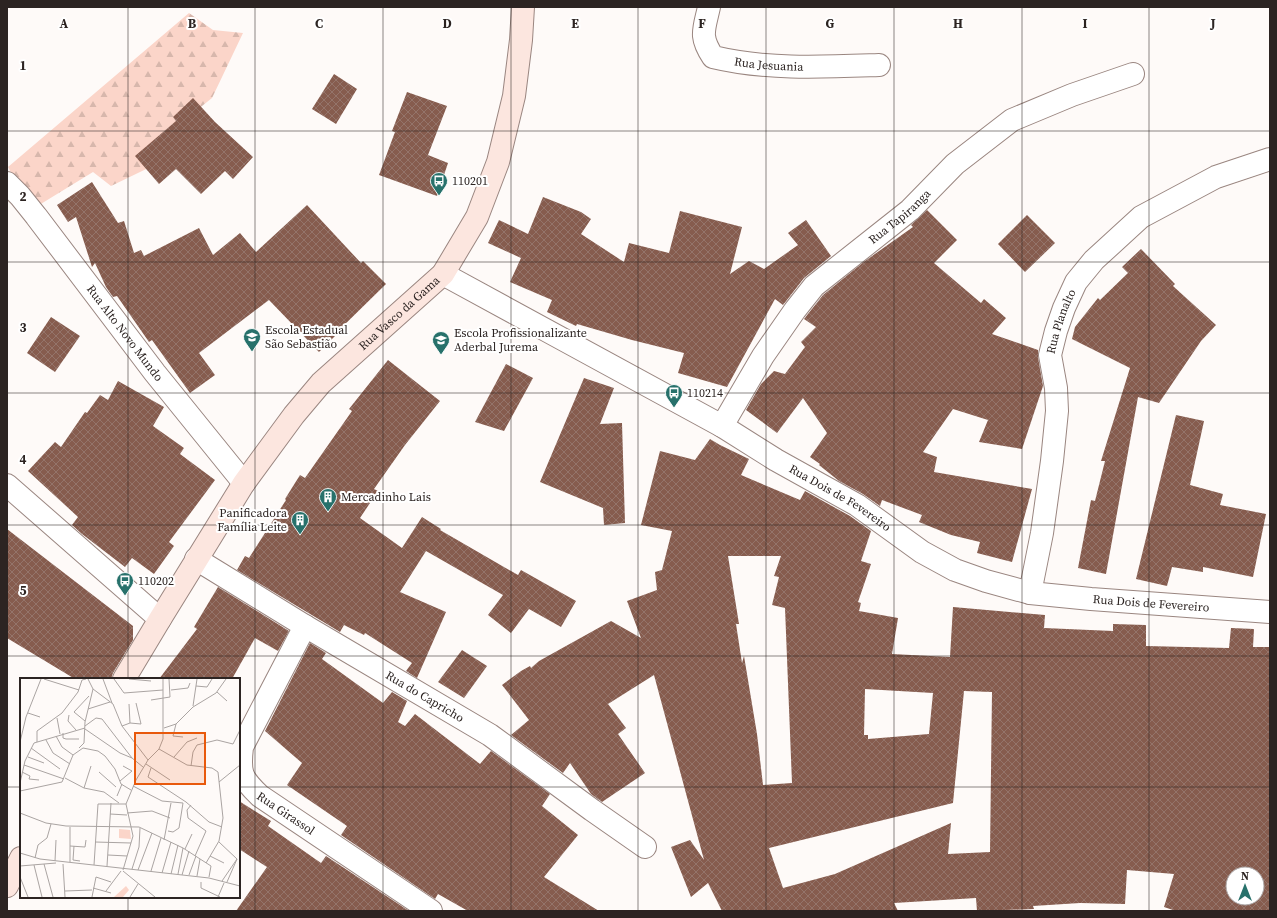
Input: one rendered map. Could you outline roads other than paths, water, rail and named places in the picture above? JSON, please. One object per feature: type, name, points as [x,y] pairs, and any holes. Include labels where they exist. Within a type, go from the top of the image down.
[{"type":"main road","name":"Rua Vasco da Gama","points":[[125,678],[196,559],[244,483],[294,415],[321,383],[443,274],[477,217],[498,162],[514,96],[521,40],[523,7]]},
{"type":"main road","points":[[7,886],[20,860]]},
{"type":"street","name":"Rua Jesuania","points":[[709,7],[703,34],[705,45],[713,57],[736,62],[802,67],[879,65]]},
{"type":"street","name":"Rua Tapiranga","points":[[722,426],[763,356],[795,310],[814,286],[910,210],[955,164],[1012,120],[1072,95],[1133,74]]},
{"type":"street","name":"Rua Planalto","points":[[1030,593],[1043,525],[1057,411],[1056,388],[1050,355],[1064,308],[1076,282],[1094,260],[1141,217],[1216,177],[1270,159]]},
{"type":"street","name":"Rua Alto Novo Mundo","points":[[7,183],[36,216],[155,373],[244,483]]},
{"type":"street","name":"Rua Dois de Fevereiro","points":[[443,274],[722,426],[776,460],[857,505],[922,552],[955,570],[986,581],[1030,593],[1090,600],[1270,612]]},
{"type":"street","points":[[7,485],[160,618]]},
{"type":"street","name":"Rua do Capricho","points":[[196,559],[305,626],[490,735],[645,847]]},
{"type":"street","name":"Rua Girassol","points":[[305,626],[242,747],[240,762],[242,774],[247,784],[260,796],[432,911]]},
{"type":"place","name":"110201","points":[[439,196]]},
{"type":"place","name":"Escola Estadual São Sebastião","points":[[252,352]]},
{"type":"place","name":"Escola Profissionalizante Aderbal Jurema","points":[[441,355]]},
{"type":"place","name":"110214","points":[[674,408]]},
{"type":"place","name":"Mercadinho Lais","points":[[328,512]]},
{"type":"place","name":"Panificadora Família Leite","points":[[300,535]]},
{"type":"place","name":"110202","points":[[125,596]]}]
